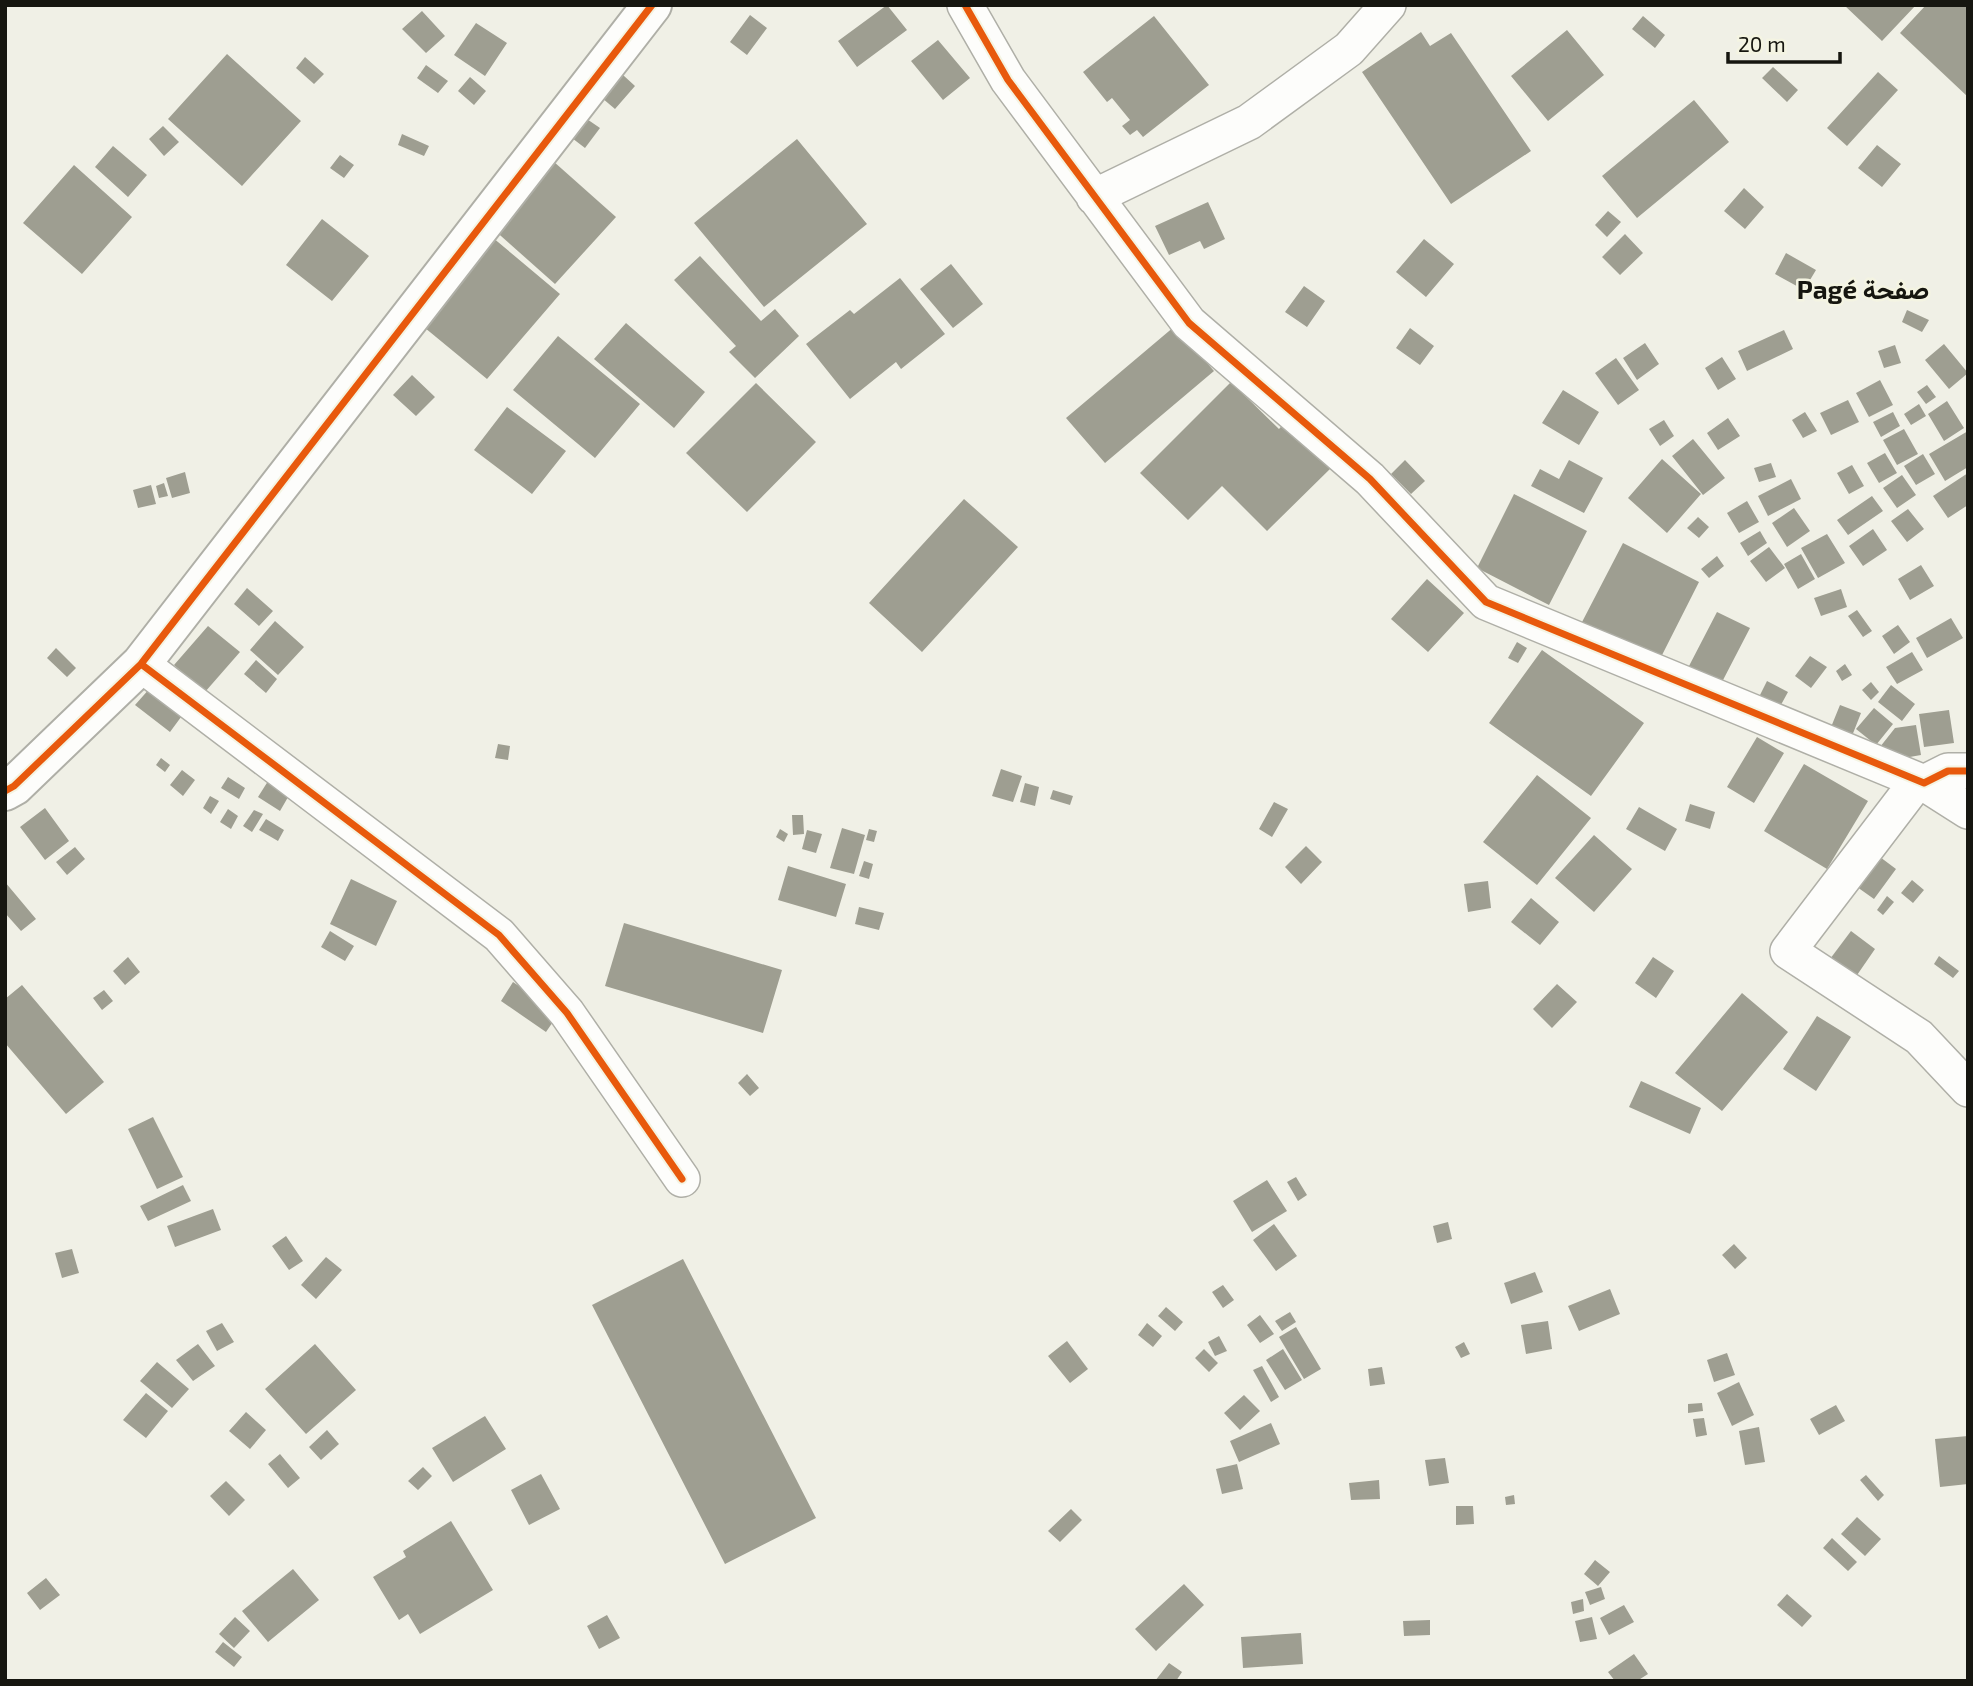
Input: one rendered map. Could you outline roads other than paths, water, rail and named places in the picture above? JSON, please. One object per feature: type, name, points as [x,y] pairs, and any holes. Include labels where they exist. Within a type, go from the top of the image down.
[{"type":"street","points":[[5,791],[14,786],[141,664],[652,5]]},
{"type":"street","points":[[965,5],[1008,80],[1189,323],[1370,479],[1486,602],[1924,783],[1968,811]]},
{"type":"street","points":[[1094,197],[1250,122],[1349,48],[1388,5]]},
{"type":"street","points":[[141,664],[499,935],[567,1013],[682,1179]]},
{"type":"street","points":[[1968,771],[1948,771],[1913,787],[1788,951],[1919,1037],[1968,1089]]},
{"type":"district","name":"Pagé صفحة","points":[[1863,288]]}]
